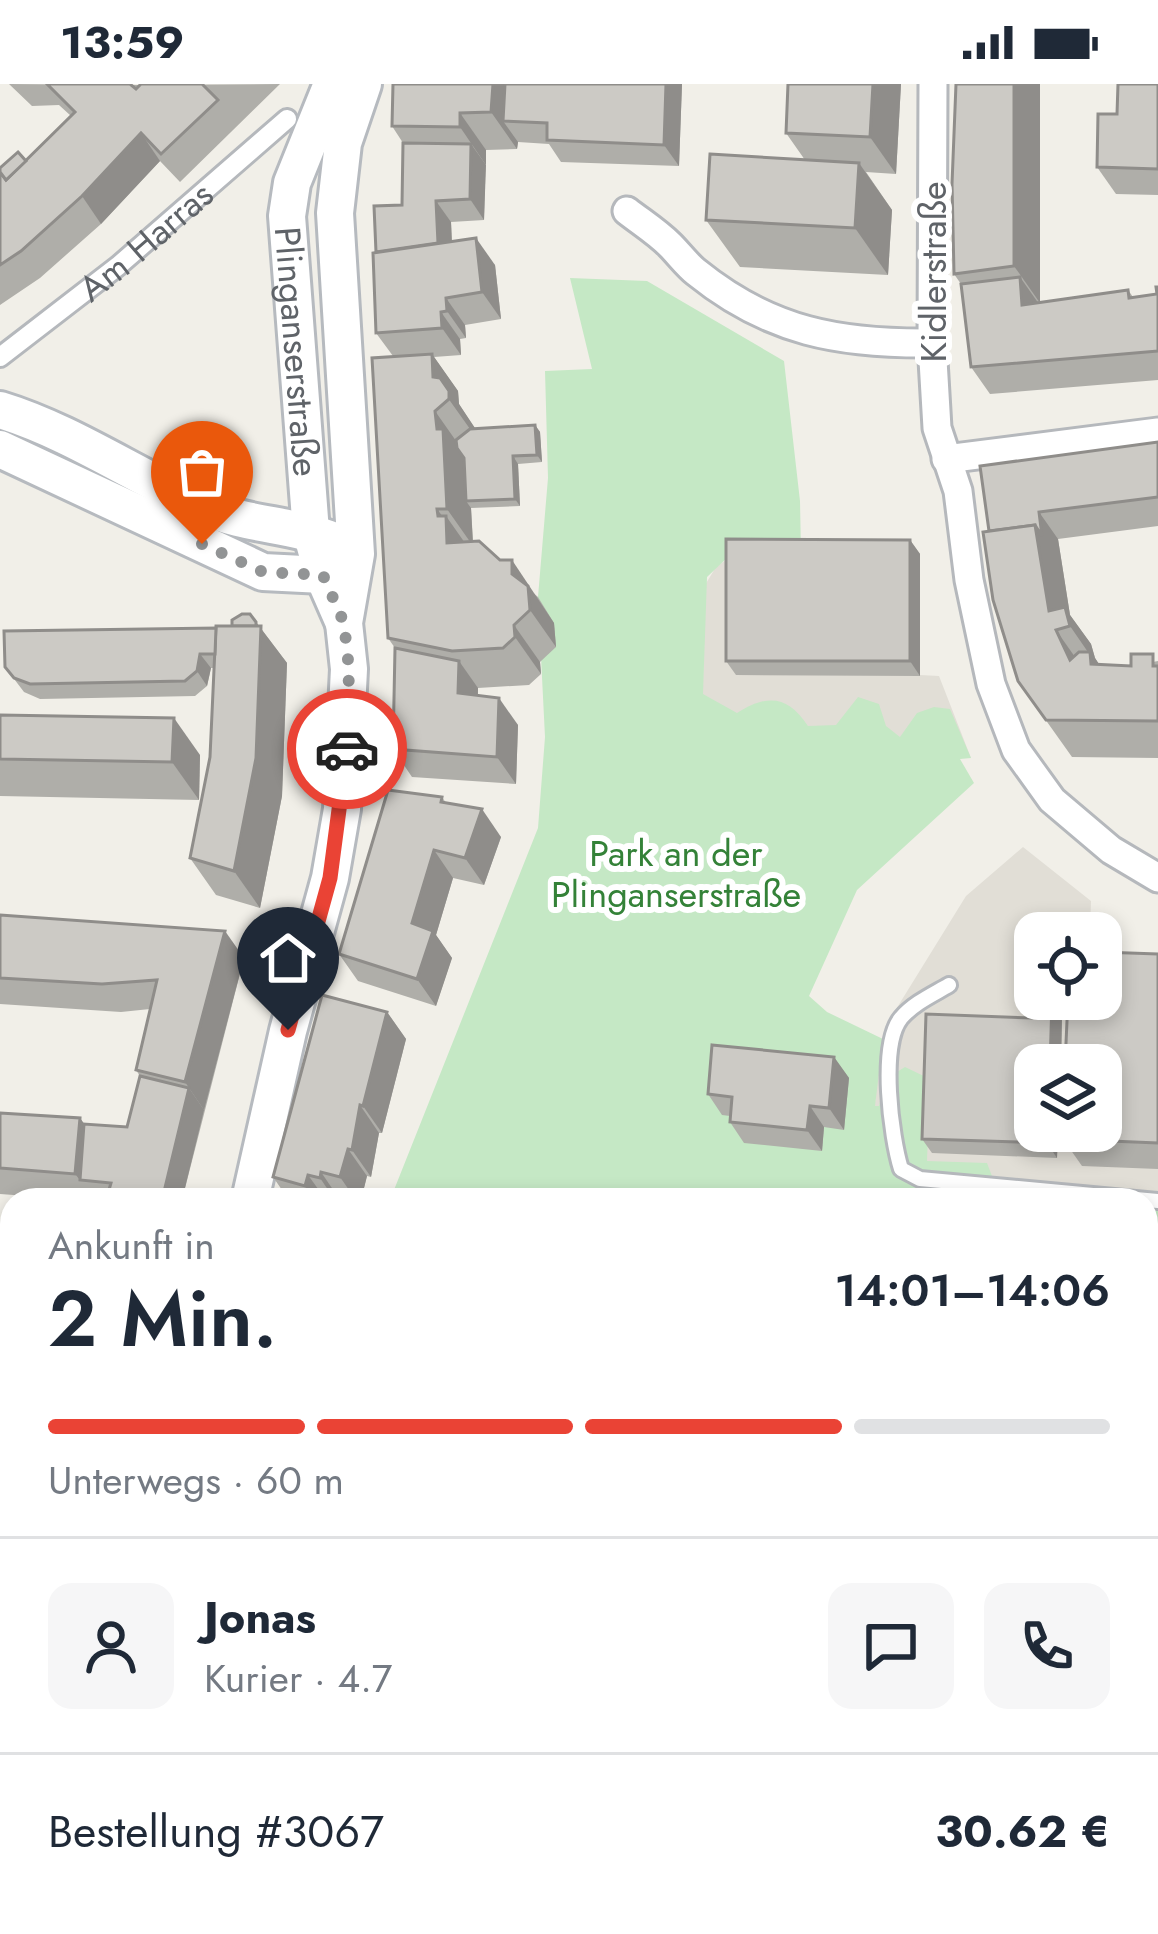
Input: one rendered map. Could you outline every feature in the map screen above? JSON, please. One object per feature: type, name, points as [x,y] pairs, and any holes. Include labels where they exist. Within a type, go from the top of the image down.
[{"type":"main road","name":"Plinganserstraße","points":[[332,84],[292,183],[287,216],[310,532],[344,623]]},
{"type":"main road","name":"Plinganserstraße","points":[[253,1188],[288,1030],[330,878],[342,809],[349,669],[344,623],[356,554],[335,213],[344,142],[363,84]]},
{"type":"main road","points":[[0,410],[59,434],[206,508],[310,532],[356,554]]},
{"type":"main road","points":[[0,449],[243,564],[282,575],[323,575],[356,554]]},
{"type":"street","name":"Kidlerstraße","points":[[933,84],[932,343],[937,428],[958,491],[982,648],[1001,715],[1031,775],[1074,822],[1158,878]]},
{"type":"street","name":"Am Harras","points":[[0,356],[118,266],[287,119]]},
{"type":"street","points":[[626,211],[668,242],[694,271],[748,308],[813,334],[863,343],[932,343]]},
{"type":"street","points":[[946,459],[1158,432]]},
{"type":"lane","points":[[949,986],[915,1005],[897,1022],[891,1049],[891,1137],[901,1169],[920,1179],[1017,1188]]},
{"type":"shaded area","points":[[736,553],[920,554],[920,675],[939,676],[971,758],[702,729],[705,585],[716,567]]},
{"type":"shaded area","points":[[1023,847],[1091,901],[1091,912],[1014,912],[1014,1020],[1122,1020],[1122,984],[1158,959],[1158,1188],[869,1186],[878,1061],[890,1019],[966,896]]},
{"type":"green space","name":"Park an der Plinganserstraße","points":[[570,278],[647,281],[784,361],[801,553],[728,557],[707,577],[703,694],[737,713],[767,701],[785,703],[808,726],[836,725],[858,697],[879,704],[886,726],[900,737],[917,713],[934,707],[950,709],[971,758],[960,759],[974,783],[857,890],[809,996],[827,1012],[883,1039],[875,1106],[879,1106],[884,1080],[905,1067],[930,1079],[927,1161],[987,1163],[996,1188],[395,1188],[538,828],[545,737],[538,597],[548,478],[545,371],[592,369]]},
{"type":"building","points":[[47,84],[130,84],[136,89],[141,84],[202,84],[218,100],[161,154],[141,133],[82,196],[0,265],[0,172],[6,180],[75,112]]},
{"type":"building","points":[[393,84],[493,84],[491,112],[460,113],[460,127],[392,126]]},
{"type":"building","points":[[505,84],[666,84],[664,145],[547,140],[547,123],[503,121]]},
{"type":"building","points":[[788,84],[873,84],[870,137],[786,133]]},
{"type":"building","points":[[956,84],[1014,84],[1014,266],[954,274]]},
{"type":"building","points":[[1118,84],[1158,84],[1158,169],[1097,167],[1098,114],[1117,114]]},
{"type":"building","points":[[403,143],[471,144],[470,199],[436,201],[438,243],[376,252],[374,206],[402,205]]},
{"type":"building","points":[[18,152],[26,161],[6,180],[0,168]]},
{"type":"building","points":[[710,154],[859,163],[855,228],[706,220]]},
{"type":"building","points":[[476,238],[482,292],[446,298],[442,328],[376,333],[373,253]]},
{"type":"building","points":[[1020,277],[1022,305],[1128,290],[1129,298],[1157,294],[1158,287],[1158,351],[971,367],[961,284]]},
{"type":"building","points":[[432,354],[433,377],[440,378],[449,391],[449,399],[435,411],[437,429],[443,429],[447,509],[437,509],[438,516],[446,516],[447,543],[479,541],[500,560],[512,560],[512,574],[528,586],[530,610],[514,625],[515,637],[503,648],[452,651],[388,638],[372,358]]},
{"type":"building","points":[[535,425],[537,455],[513,456],[515,499],[466,501],[464,458],[456,440],[470,429]]},
{"type":"building","points":[[1158,442],[1158,497],[1039,512],[1042,536],[1035,525],[989,531],[980,466]]},
{"type":"building","points":[[1035,525],[1049,611],[1065,607],[1070,626],[1056,630],[1070,660],[1079,652],[1090,652],[1091,664],[1131,666],[1131,654],[1153,654],[1153,666],[1158,666],[1158,721],[1046,720],[1018,681],[993,600],[983,532]]},
{"type":"building","points":[[726,539],[910,540],[910,661],[726,661]]},
{"type":"building","points":[[250,614],[256,626],[232,626],[232,620]]},
{"type":"building","points":[[216,626],[261,626],[256,758],[234,871],[190,858],[210,757]]},
{"type":"building","points":[[216,628],[215,654],[200,654],[197,671],[185,681],[30,684],[14,678],[5,667],[4,631]]},
{"type":"building","points":[[395,648],[459,661],[458,693],[499,698],[497,757],[393,749]]},
{"type":"building","points":[[0,715],[174,718],[172,762],[0,759]]},
{"type":"building","points":[[388,790],[442,797],[441,802],[482,809],[465,858],[434,850],[412,923],[433,931],[417,979],[339,954]]},
{"type":"building","points":[[0,915],[225,931],[185,1082],[136,1070],[157,980],[102,984],[0,978]]},
{"type":"building","points":[[1122,953],[1158,954],[1158,1143],[1122,1141],[1122,1044],[1066,1044],[1067,1020],[1122,1020]]},
{"type":"building","points":[[322,995],[387,1012],[352,1150],[348,1149],[340,1177],[321,1172],[320,1178],[308,1175],[305,1186],[273,1177]]},
{"type":"building","points":[[926,1014],[1051,1020],[1051,1044],[1014,1044],[1014,1142],[922,1139]]},
{"type":"building","points":[[712,1045],[834,1057],[829,1108],[810,1106],[807,1130],[730,1122],[732,1097],[708,1094]]},
{"type":"building","points":[[140,1076],[189,1088],[165,1188],[110,1188],[111,1183],[80,1180],[84,1124],[127,1127]]},
{"type":"building","points":[[0,1113],[80,1118],[75,1174],[0,1168]]},
{"type":"way so far","points":[[202,544],[263,572],[323,575],[344,623],[349,669],[347,749]]},
{"type":"route","points":[[288,1030],[330,878],[347,749]]}]
